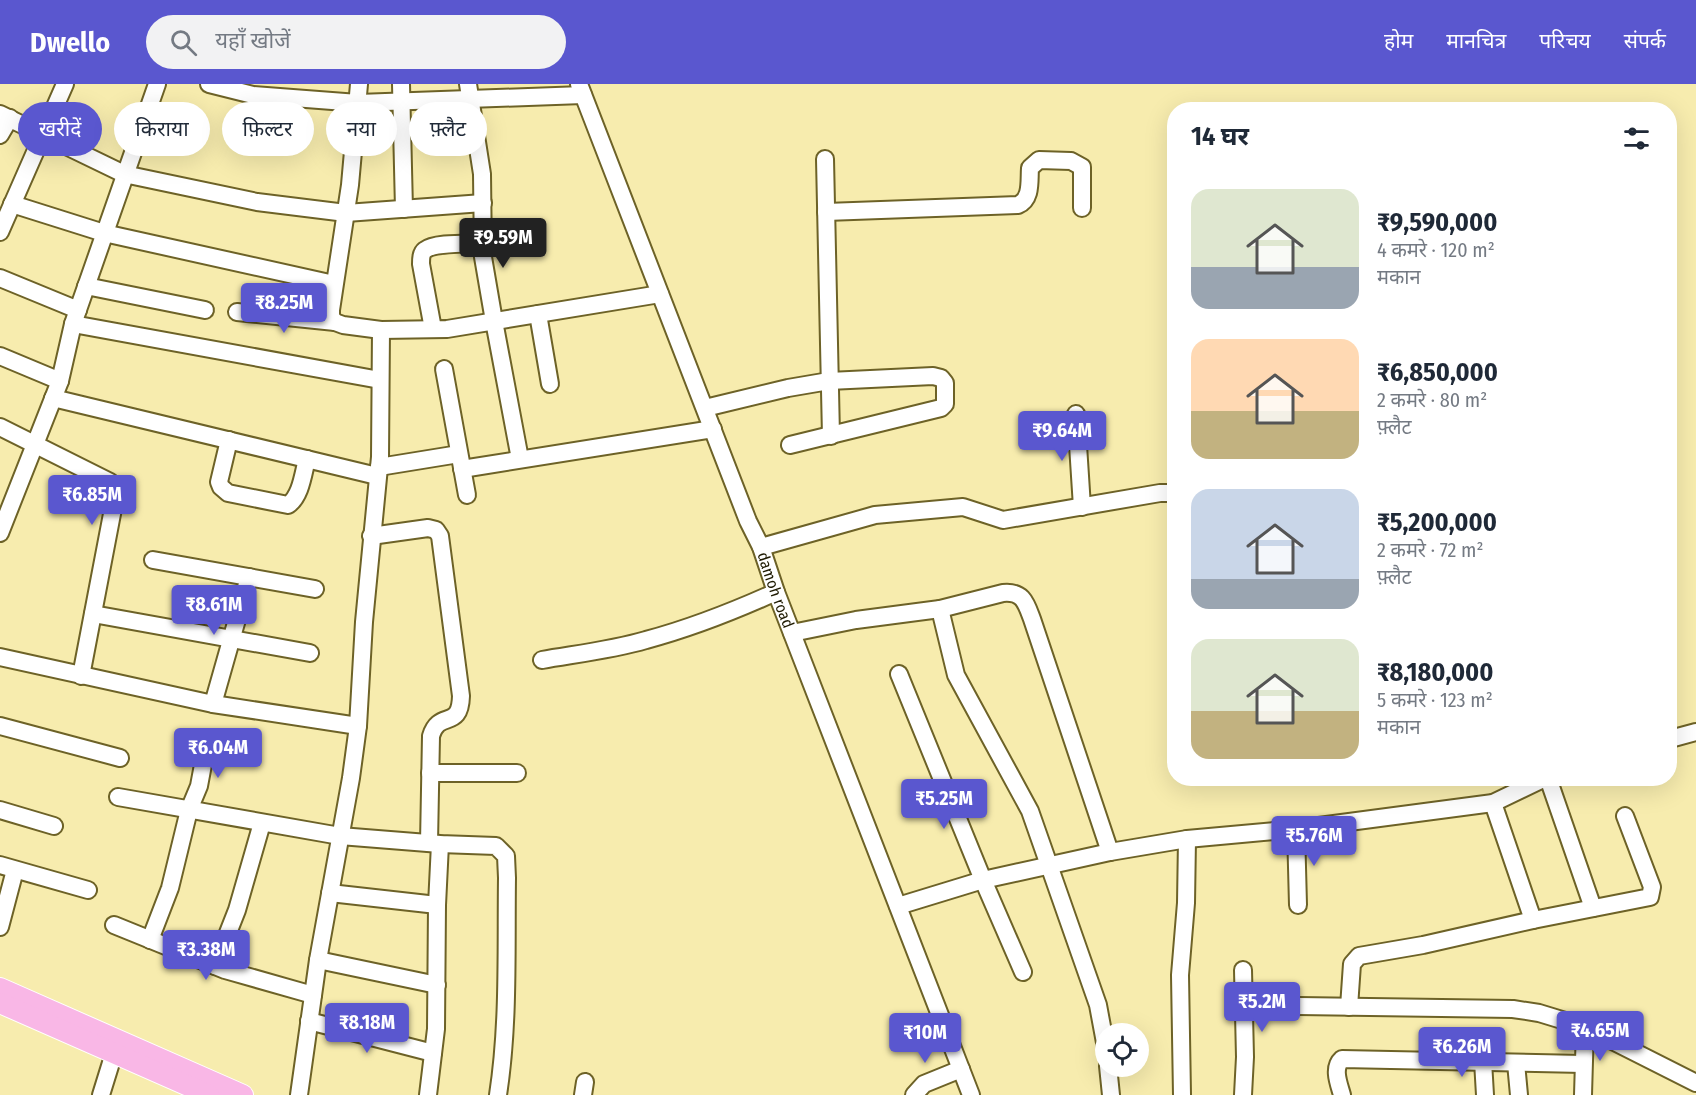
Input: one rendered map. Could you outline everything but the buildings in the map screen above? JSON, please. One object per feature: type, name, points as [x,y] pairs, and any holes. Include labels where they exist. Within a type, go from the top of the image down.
[{"type":"main road","points":[[0,988],[243,1095]]},
{"type":"main road","points":[[0,1003],[209,1095]]},
{"type":"street","points":[[57,102],[65,84]]},
{"type":"street","points":[[0,533],[5,504],[35,445],[60,381],[75,317],[157,84]]},
{"type":"street","points":[[209,84],[253,94],[277,90],[352,102]]},
{"type":"street","points":[[358,102],[359,84]]},
{"type":"street","points":[[401,84],[404,209]]},
{"type":"street","points":[[380,102],[470,92],[581,90]]},
{"type":"street","name":"damoh road","points":[[581,90],[748,521],[761,547],[769,595],[792,633],[971,1095]]},
{"type":"street","points":[[470,92],[478,141],[483,203],[483,243],[494,321],[520,459]]},
{"type":"street","points":[[0,135],[5,116]]},
{"type":"street","points":[[0,232],[33,156]]},
{"type":"street","points":[[87,156],[124,174],[257,202],[346,213],[483,203]]},
{"type":"street","points":[[335,322],[331,317],[334,284],[346,213],[352,156]]},
{"type":"street","points":[[825,159],[831,436]]},
{"type":"street","points":[[826,212],[1018,205],[1028,197],[1030,168],[1039,160],[1071,161],[1082,167],[1082,208]]},
{"type":"street","points":[[12,204],[104,233],[334,284]]},
{"type":"street","points":[[433,329],[420,264],[422,255],[425,250],[434,246],[483,243]]},
{"type":"street","points":[[0,278],[75,317],[380,380]]},
{"type":"street","points":[[86,286],[205,310]]},
{"type":"street","points":[[237,312],[335,322],[381,330],[447,329],[660,294]]},
{"type":"street","points":[[538,314],[550,384]]},
{"type":"street","points":[[299,1095],[318,960],[358,726],[371,536],[378,471],[381,330]]},
{"type":"street","points":[[0,356],[60,381]]},
{"type":"street","points":[[444,369],[467,495]]},
{"type":"street","points":[[705,408],[788,388],[829,381],[933,376],[941,378],[945,383],[945,404],[932,411],[790,446]]},
{"type":"street","points":[[53,398],[307,459],[378,471],[461,461],[520,459],[713,429]]},
{"type":"street","points":[[1076,414],[1082,507]]},
{"type":"street","points":[[0,427],[110,482],[116,493],[81,676]]},
{"type":"street","points":[[229,440],[219,482],[228,493],[288,505],[293,502],[298,493],[307,459]]},
{"type":"street","points":[[761,547],[893,512],[963,507],[1003,520],[1167,494]]},
{"type":"street","points":[[371,536],[428,528],[436,530],[440,536],[461,696],[461,707],[458,714],[452,720],[440,722],[434,727],[431,736],[430,773],[437,905],[433,1053],[428,1095]]},
{"type":"street","points":[[153,560],[315,589]]},
{"type":"street","points":[[213,704],[249,577]]},
{"type":"street","points":[[792,633],[856,620],[940,609],[1012,592],[1020,595],[1026,601],[1110,852]]},
{"type":"street","points":[[542,660],[643,641],[685,629],[769,595]]},
{"type":"street","points":[[940,609],[956,675],[1030,810],[1098,1005],[1101,1023]]},
{"type":"street","points":[[93,614],[310,653]]},
{"type":"street","points":[[0,657],[213,704],[358,726]]},
{"type":"street","points":[[899,674],[982,880],[1023,972]]},
{"type":"street","points":[[0,726],[120,758]]},
{"type":"street","points":[[1677,737],[1696,732]]},
{"type":"street","points":[[150,940],[170,888],[189,810],[199,786],[208,738]]},
{"type":"street","points":[[430,773],[517,773]]},
{"type":"street","points":[[898,906],[982,880],[1110,852],[1187,839],[1296,829],[1493,803],[1510,786]]},
{"type":"street","points":[[1549,786],[1593,908]]},
{"type":"street","points":[[118,797],[340,836],[435,844],[496,846],[506,856],[504,1032],[498,1095]]},
{"type":"street","points":[[1493,803],[1533,920]]},
{"type":"street","points":[[0,810],[54,826]]},
{"type":"street","points":[[1349,1007],[1352,964],[1359,956],[1423,945],[1650,897],[1653,887],[1625,816]]},
{"type":"street","points":[[215,966],[237,910],[262,823]]},
{"type":"street","points":[[1296,829],[1298,905]]},
{"type":"street","points":[[1182,1095],[1180,975],[1186,903],[1187,839]]},
{"type":"street","points":[[0,927],[8,868],[88,890]]},
{"type":"street","points":[[330,893],[437,905]]},
{"type":"street","points":[[114,925],[215,966],[313,996]]},
{"type":"street","points":[[318,960],[436,985]]},
{"type":"street","points":[[1243,970],[1245,1057],[1243,1095]]},
{"type":"street","points":[[1298,1006],[1414,1006],[1513,1009],[1539,1013],[1585,1027],[1696,1083],[1691,1095]]},
{"type":"street","points":[[309,1021],[433,1053]]},
{"type":"street","points":[[1583,1095],[1585,1027]]},
{"type":"street","points":[[101,1095],[114,1053]]},
{"type":"street","points":[[1342,1095],[1336,1068],[1342,1059],[1583,1064]]},
{"type":"street","points":[[1483,1061],[1485,1095]]},
{"type":"street","points":[[1516,1063],[1519,1095]]},
{"type":"street","points":[[914,1095],[924,1084],[961,1070]]},
{"type":"street","points":[[1109,1077],[1111,1095]]}]
